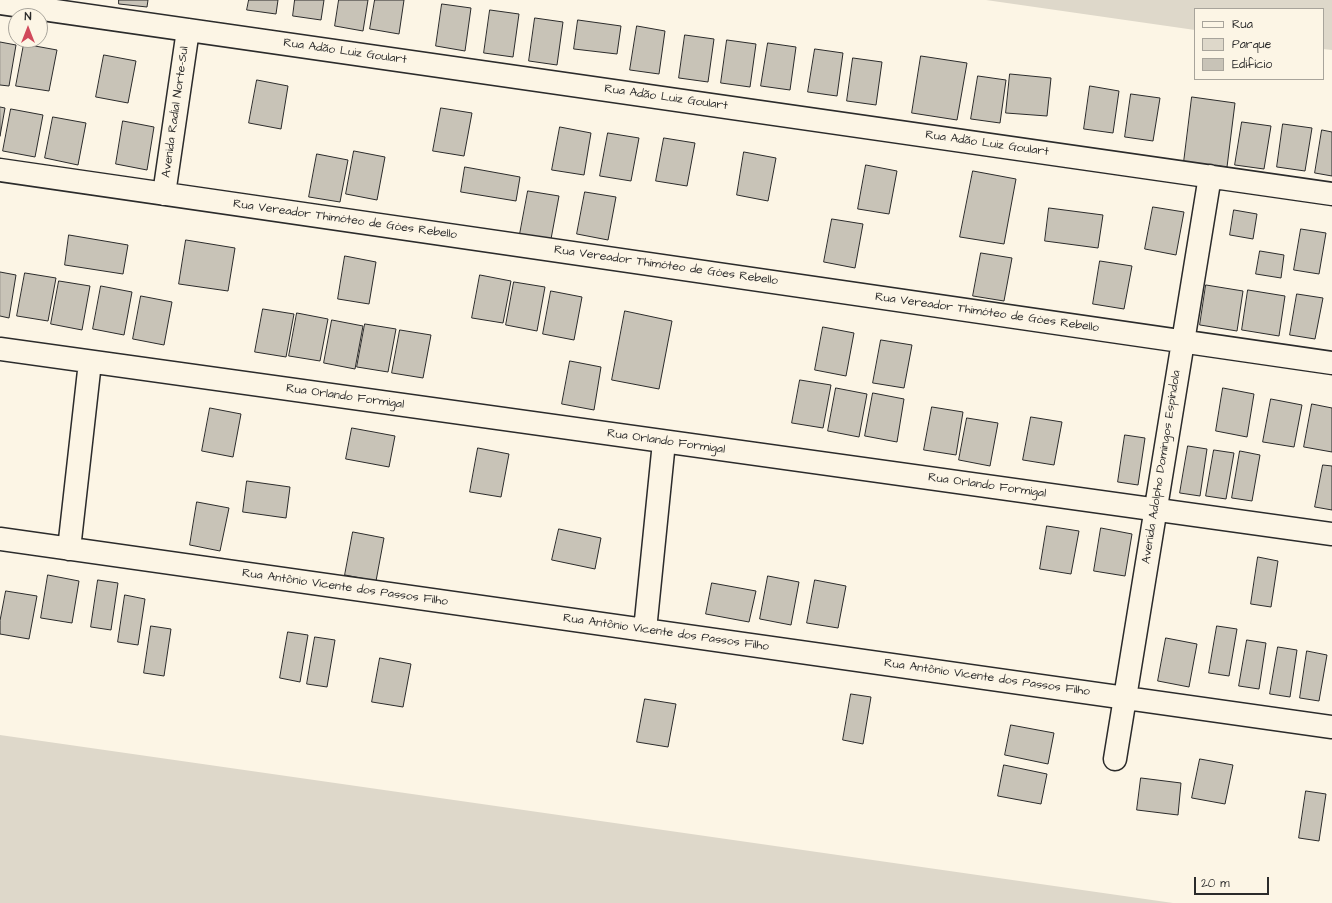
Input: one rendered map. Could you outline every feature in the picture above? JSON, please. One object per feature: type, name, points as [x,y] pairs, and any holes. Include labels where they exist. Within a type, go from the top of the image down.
[{"type":"street","name":"Rua Adão Luiz Goulart","points":[[0,3],[1332,194]]},
{"type":"street","name":"Avenida Radial Norte-Sul","points":[[164,194],[188,30]]},
{"type":"street","name":"Rua Vereador Thimóteo de Góes Rebello","points":[[0,170],[1332,362]]},
{"type":"street","name":"Avenida Adolpho Domingos Espíndola","points":[[1115,759],[1210,176]]},
{"type":"street","name":"Rua Orlando Formigal","points":[[0,349],[1332,534]]},
{"type":"street","points":[[69,549],[90,362]]},
{"type":"street","points":[[645,630],[664,442]]},
{"type":"street","name":"Rua Antônio Vicente dos Passos Filho","points":[[0,539],[1332,727]]},
{"type":"green space","points":[[986,0],[1332,0],[1332,50],[1324,49],[1324,8],[1194,8],[1194,30]]},
{"type":"green space","points":[[0,735],[1173,903],[0,903]]},
{"type":"building","points":[[119,0],[148,0],[147,7],[119,4]]},
{"type":"building","points":[[249,0],[278,0],[276,14],[247,10]]},
{"type":"building","points":[[295,0],[324,0],[321,20],[293,16]]},
{"type":"building","points":[[339,0],[368,0],[363,31],[335,26]]},
{"type":"building","points":[[375,0],[404,0],[399,34],[370,29]]},
{"type":"building","points":[[442,4],[471,8],[465,51],[436,46]]},
{"type":"building","points":[[490,10],[519,14],[513,57],[484,53]]},
{"type":"building","points":[[535,18],[563,22],[557,65],[529,61]]},
{"type":"building","points":[[578,20],[621,26],[617,54],[574,49]]},
{"type":"building","points":[[637,26],[665,31],[659,74],[630,70]]},
{"type":"building","points":[[685,35],[714,39],[708,82],[679,78]]},
{"type":"building","points":[[727,40],[756,44],[750,87],[721,83]]},
{"type":"building","points":[[0,42],[8,44],[8,48],[15,48],[9,86],[0,85]]},
{"type":"building","points":[[768,43],[796,47],[790,90],[761,86]]},
{"type":"building","points":[[23,48],[46,48],[57,50],[49,91],[16,86]]},
{"type":"building","points":[[815,49],[843,53],[837,96],[808,92]]},
{"type":"building","points":[[104,55],[136,61],[128,103],[96,97]]},
{"type":"building","points":[[921,56],[967,63],[957,120],[912,113]]},
{"type":"building","points":[[853,58],[882,62],[876,105],[847,101]]},
{"type":"building","points":[[1010,74],[1051,78],[1047,116],[1006,113]]},
{"type":"building","points":[[978,76],[1006,80],[1000,123],[971,119]]},
{"type":"building","points":[[257,80],[288,86],[281,129],[249,123]]},
{"type":"building","points":[[1090,86],[1119,91],[1113,133],[1084,129]]},
{"type":"building","points":[[1131,94],[1160,98],[1153,141],[1125,137]]},
{"type":"building","points":[[1192,97],[1235,103],[1227,167],[1184,162]]},
{"type":"building","points":[[0,107],[5,108],[0,136]]},
{"type":"building","points":[[441,108],[472,113],[464,156],[433,151]]},
{"type":"building","points":[[11,109],[43,115],[35,157],[3,151]]},
{"type":"building","points":[[53,117],[86,123],[78,165],[45,158]]},
{"type":"building","points":[[123,121],[154,127],[147,170],[116,164]]},
{"type":"building","points":[[1242,122],[1271,126],[1264,169],[1235,165]]},
{"type":"building","points":[[1283,124],[1312,128],[1305,171],[1277,167]]},
{"type":"building","points":[[560,127],[591,133],[584,175],[552,170]]},
{"type":"building","points":[[1322,130],[1332,132],[1332,176],[1315,173]]},
{"type":"building","points":[[608,133],[639,138],[631,181],[600,176]]},
{"type":"building","points":[[664,138],[695,143],[687,186],[656,181]]},
{"type":"building","points":[[354,151],[385,157],[377,200],[346,194]]},
{"type":"building","points":[[744,152],[776,158],[768,201],[737,195]]},
{"type":"building","points":[[317,154],[348,160],[340,202],[309,197]]},
{"type":"building","points":[[866,165],[897,171],[889,214],[858,209]]},
{"type":"building","points":[[465,167],[520,177],[516,201],[461,192]]},
{"type":"building","points":[[973,171],[1016,179],[1004,244],[960,237]]},
{"type":"building","points":[[528,191],[559,196],[551,239],[520,234]]},
{"type":"building","points":[[585,192],[616,197],[608,240],[577,234]]},
{"type":"building","points":[[1153,207],[1184,212],[1176,255],[1145,249]]},
{"type":"building","points":[[1049,208],[1103,215],[1098,248],[1045,241]]},
{"type":"building","points":[[1234,210],[1257,214],[1253,239],[1230,235]]},
{"type":"building","points":[[832,219],[863,224],[855,268],[824,262]]},
{"type":"building","points":[[1301,229],[1326,233],[1319,274],[1294,270]]},
{"type":"building","points":[[69,235],[128,245],[123,274],[65,265]]},
{"type":"building","points":[[186,240],[235,248],[228,291],[179,284]]},
{"type":"building","points":[[1260,251],[1284,255],[1281,278],[1256,274]]},
{"type":"building","points":[[981,253],[1012,258],[1004,301],[973,296]]},
{"type":"building","points":[[345,256],[376,262],[369,304],[338,299]]},
{"type":"building","points":[[1100,261],[1132,266],[1124,309],[1093,304]]},
{"type":"building","points":[[0,272],[16,275],[9,318],[0,316]]},
{"type":"building","points":[[25,273],[56,278],[48,321],[17,316]]},
{"type":"building","points":[[480,275],[511,281],[503,323],[472,318]]},
{"type":"building","points":[[59,281],[90,286],[82,330],[51,324]]},
{"type":"building","points":[[514,282],[545,287],[537,331],[506,325]]},
{"type":"building","points":[[1206,285],[1243,291],[1237,331],[1200,325]]},
{"type":"building","points":[[101,286],[132,292],[124,335],[93,329]]},
{"type":"building","points":[[1248,290],[1285,296],[1279,336],[1242,330]]},
{"type":"building","points":[[551,291],[582,297],[574,340],[543,334]]},
{"type":"building","points":[[1297,294],[1323,298],[1315,339],[1290,335]]},
{"type":"building","points":[[141,296],[172,302],[164,345],[133,339]]},
{"type":"building","points":[[263,309],[294,314],[286,357],[255,352]]},
{"type":"building","points":[[625,311],[672,321],[659,389],[612,380]]},
{"type":"building","points":[[297,313],[328,319],[320,361],[289,356]]},
{"type":"building","points":[[332,320],[363,326],[355,369],[324,363]]},
{"type":"building","points":[[365,324],[396,329],[388,372],[357,367]]},
{"type":"building","points":[[823,327],[854,333],[846,376],[815,370]]},
{"type":"building","points":[[400,330],[431,335],[423,378],[392,373]]},
{"type":"building","points":[[881,340],[912,345],[904,388],[873,383]]},
{"type":"building","points":[[570,361],[601,367],[594,410],[562,404]]},
{"type":"building","points":[[800,380],[831,385],[823,428],[792,423]]},
{"type":"building","points":[[836,388],[867,394],[859,437],[828,431]]},
{"type":"building","points":[[1223,388],[1254,394],[1247,437],[1216,431]]},
{"type":"building","points":[[873,393],[904,399],[897,442],[865,436]]},
{"type":"building","points":[[1271,399],[1302,405],[1294,447],[1263,442]]},
{"type":"building","points":[[1312,404],[1332,408],[1332,452],[1304,447]]},
{"type":"building","points":[[932,407],[963,412],[956,455],[924,450]]},
{"type":"building","points":[[210,408],[241,414],[233,457],[202,451]]},
{"type":"building","points":[[1031,417],[1062,422],[1054,465],[1023,460]]},
{"type":"building","points":[[967,418],[998,423],[990,466],[959,460]]},
{"type":"building","points":[[352,428],[395,436],[389,467],[346,459]]},
{"type":"building","points":[[1125,435],[1145,438],[1138,485],[1118,482]]},
{"type":"building","points":[[1188,446],[1207,449],[1200,496],[1180,493]]},
{"type":"building","points":[[478,448],[509,454],[501,497],[470,492]]},
{"type":"building","points":[[1214,450],[1234,453],[1226,499],[1206,496]]},
{"type":"building","points":[[1240,451],[1260,455],[1252,501],[1232,498]]},
{"type":"building","points":[[1323,465],[1332,466],[1332,510],[1315,507]]},
{"type":"building","points":[[247,481],[290,487],[286,518],[243,512]]},
{"type":"building","points":[[197,502],[229,508],[220,551],[190,545]]},
{"type":"building","points":[[1047,526],[1079,531],[1071,574],[1040,569]]},
{"type":"building","points":[[1101,528],[1132,534],[1125,576],[1094,571]]},
{"type":"building","points":[[559,529],[601,538],[595,569],[552,560]]},
{"type":"building","points":[[353,532],[384,538],[376,581],[345,575]]},
{"type":"building","points":[[1258,557],[1278,561],[1271,607],[1251,604]]},
{"type":"building","points":[[48,575],[79,581],[72,623],[41,618]]},
{"type":"building","points":[[768,576],[799,582],[791,625],[760,619]]},
{"type":"building","points":[[98,580],[118,583],[111,630],[91,627]]},
{"type":"building","points":[[815,580],[846,586],[838,628],[807,623]]},
{"type":"building","points":[[712,583],[756,591],[749,622],[706,614]]},
{"type":"building","points":[[6,591],[37,596],[29,639],[0,634],[0,621]]},
{"type":"building","points":[[125,595],[145,599],[138,645],[118,642]]},
{"type":"building","points":[[151,626],[171,629],[164,676],[144,673]]},
{"type":"building","points":[[1217,626],[1237,629],[1229,676],[1209,673]]},
{"type":"building","points":[[288,632],[308,635],[300,682],[280,678]]},
{"type":"building","points":[[315,637],[335,640],[327,687],[307,684]]},
{"type":"building","points":[[1166,638],[1197,644],[1189,687],[1158,681]]},
{"type":"building","points":[[1247,640],[1266,643],[1259,689],[1239,686]]},
{"type":"building","points":[[1278,647],[1297,650],[1290,697],[1270,694]]},
{"type":"building","points":[[1307,651],[1327,655],[1319,701],[1300,698]]},
{"type":"building","points":[[380,658],[411,664],[403,707],[372,702]]},
{"type":"building","points":[[851,694],[871,697],[863,744],[843,740]]},
{"type":"building","points":[[645,699],[676,704],[668,747],[637,742]]},
{"type":"building","points":[[1011,725],[1054,733],[1048,764],[1005,755]]},
{"type":"building","points":[[1200,759],[1233,765],[1225,804],[1192,798]]},
{"type":"building","points":[[1004,765],[1047,774],[1041,804],[998,796]]},
{"type":"building","points":[[1141,778],[1181,783],[1178,815],[1137,810]]},
{"type":"building","points":[[1306,791],[1326,794],[1319,841],[1299,838]]}]
